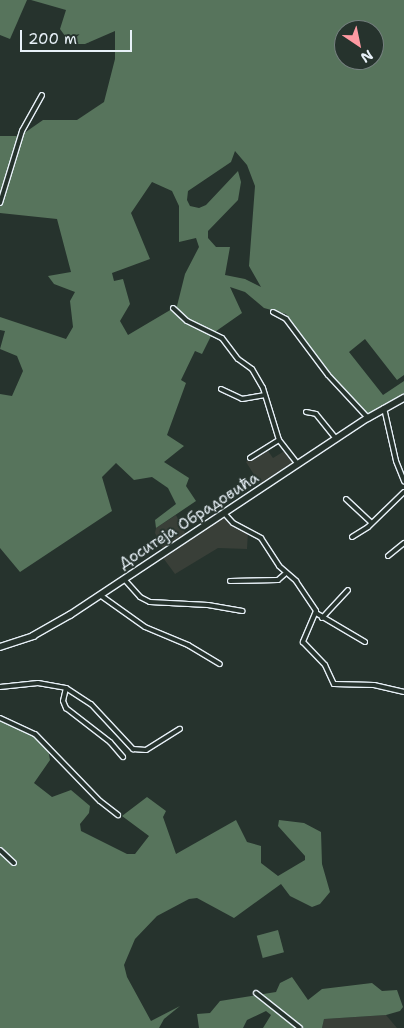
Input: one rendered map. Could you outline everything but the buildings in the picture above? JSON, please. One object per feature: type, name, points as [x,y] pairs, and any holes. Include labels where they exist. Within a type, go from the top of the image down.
[{"type":"main road","name":"Доситеја Обрадовића","points":[[0,646],[42,631],[100,595],[368,418],[386,407],[403,400]]},
{"type":"street","points":[[0,203],[22,131],[42,95]]},
{"type":"street","points":[[173,308],[187,321],[222,338],[238,359],[252,369],[264,395],[278,440],[298,464]]},
{"type":"street","points":[[273,312],[286,319],[328,375],[368,418]]},
{"type":"street","points":[[222,389],[242,399],[264,395]]},
{"type":"street","points":[[386,407],[396,461],[404,481]]},
{"type":"street","points":[[306,412],[316,414],[336,439]]},
{"type":"street","points":[[250,458],[278,440]]},
{"type":"street","points":[[352,537],[372,523],[404,492]]},
{"type":"street","points":[[346,499],[372,523]]},
{"type":"street","points":[[224,513],[232,523],[261,538],[285,574],[296,581],[316,613],[364,642]]},
{"type":"street","points":[[388,556],[404,543]]},
{"type":"street","points":[[230,581],[278,580],[285,574]]},
{"type":"street","points":[[124,579],[140,597],[150,602],[208,605],[242,611]]},
{"type":"street","points":[[322,618],[348,590]]},
{"type":"street","points":[[100,595],[145,627],[188,645],[220,664]]},
{"type":"street","points":[[316,613],[304,642],[325,665],[334,684],[374,685],[404,692]]},
{"type":"street","points":[[0,687],[38,683],[66,688],[90,704],[133,749],[146,750],[180,729]]},
{"type":"street","points":[[66,688],[63,702],[66,708],[110,742],[123,757]]},
{"type":"street","points":[[0,718],[35,734],[100,801],[118,815]]},
{"type":"street","points":[[0,850],[14,863]]},
{"type":"street","points":[[256,994],[300,1028]]},
{"type":"shaded area","points":[[266,448],[273,458],[286,450],[295,461],[260,484],[246,462]]},
{"type":"shaded area","points":[[224,513],[233,523],[248,532],[247,549],[218,548],[175,574],[161,555],[165,552],[155,533],[156,528],[176,515],[187,537]]},
{"type":"shaded area","points":[[386,1015],[397,1028],[322,1028],[324,1019]]},
{"type":"green space","points":[[0,0],[27,0],[10,39],[0,35]]},
{"type":"green space","points":[[31,0],[404,0],[404,375],[397,380],[365,339],[349,352],[383,395],[404,381],[404,398],[368,418],[328,375],[286,314],[264,308],[245,292],[230,287],[242,313],[212,334],[202,354],[195,351],[181,380],[186,383],[167,435],[184,446],[164,462],[189,478],[186,486],[196,501],[156,528],[155,520],[176,504],[168,488],[152,477],[134,480],[116,463],[102,477],[112,511],[20,572],[0,548],[0,394],[12,396],[23,371],[17,356],[0,349],[5,331],[0,330],[0,317],[66,339],[73,327],[70,301],[75,292],[54,284],[48,276],[71,272],[57,219],[0,213],[0,136],[20,136],[43,120],[77,120],[104,102],[115,59],[115,31],[85,44],[76,44],[68,40],[60,29],[66,10]],"holes":[[[235,151],[247,165],[255,186],[249,266],[261,287],[245,279],[225,275],[230,247],[216,247],[208,238],[208,231],[238,200],[241,182],[238,171],[206,205],[199,208],[190,206],[187,200],[188,191],[231,162]],[[152,182],[172,191],[179,206],[179,242],[196,238],[199,247],[185,274],[177,306],[128,335],[120,321],[130,304],[123,279],[114,281],[112,273],[150,259],[131,213]]]},
{"type":"green space","points":[[0,717],[35,734],[48,749],[50,760],[34,783],[52,797],[71,790],[90,806],[89,813],[80,824],[81,831],[127,854],[135,854],[149,836],[122,816],[147,797],[166,811],[163,817],[176,854],[236,820],[247,842],[261,846],[261,863],[278,876],[305,860],[305,856],[278,826],[279,820],[304,823],[321,832],[322,864],[330,892],[320,904],[312,907],[290,896],[281,884],[234,918],[197,898],[189,899],[157,916],[135,939],[124,965],[127,977],[151,1021],[180,1006],[164,1019],[159,1028],[0,1028]]},
{"type":"green space","points":[[278,930],[284,952],[263,958],[257,936]]},
{"type":"green space","points":[[292,977],[308,1000],[322,989],[372,983],[382,991],[397,990],[403,1007],[400,1011],[386,1015],[324,1019],[322,1028],[263,1028],[271,1015],[266,1011],[247,1020],[243,1028],[199,1028],[197,1014],[210,1013],[220,1001],[276,992],[280,983]]}]
